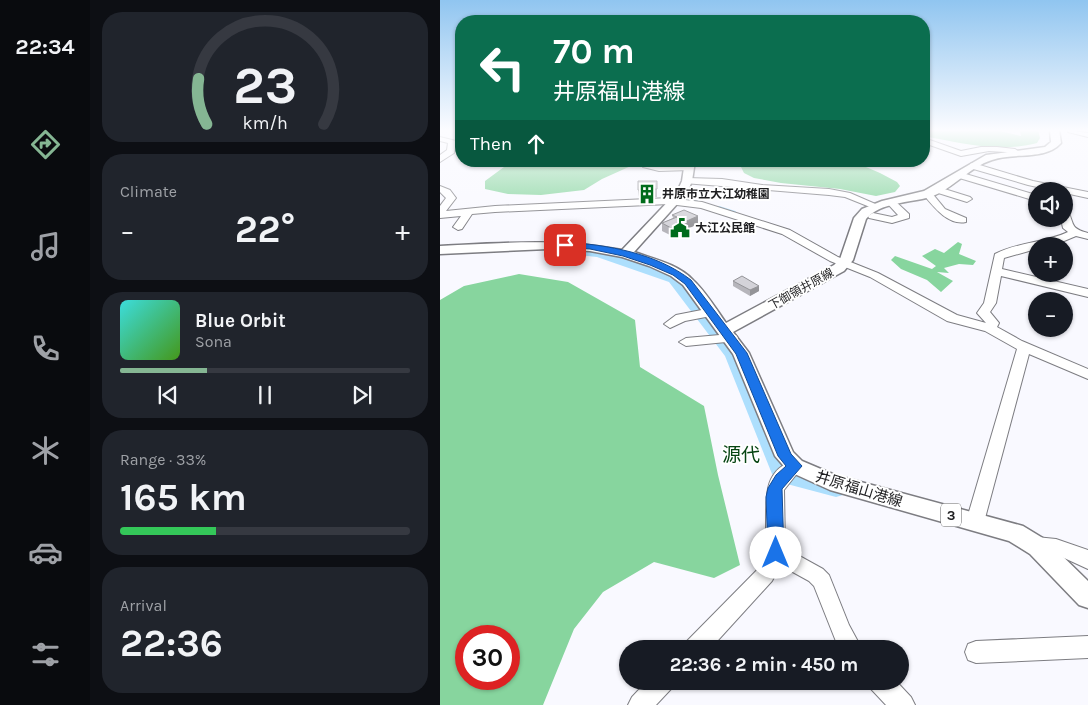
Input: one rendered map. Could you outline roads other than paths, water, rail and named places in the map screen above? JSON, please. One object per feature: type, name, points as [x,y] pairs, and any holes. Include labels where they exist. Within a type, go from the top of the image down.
[{"type":"main road","name":"下御領井原線","points":[[724,336],[843,264],[848,257],[856,227],[863,214],[891,202],[933,192],[979,163]]},
{"type":"main road","points":[[625,254],[682,193],[689,167]]},
{"type":"main road","points":[[440,250],[565,245],[590,247],[625,254],[654,263],[676,273],[688,282],[704,314],[746,362],[785,456],[795,466]]},
{"type":"main road","name":"井原福山港線","points":[[795,466],[830,482],[1015,533],[1035,545],[1088,597]]},
{"type":"street","points":[[963,163],[963,165],[996,175],[1088,194]]},
{"type":"street","points":[[959,175],[1028,196]]},
{"type":"street","points":[[687,181],[722,182],[762,188],[829,192],[848,196],[875,209],[892,220],[905,216],[891,202]]},
{"type":"street","points":[[440,189],[448,192],[451,198],[440,214]]},
{"type":"street","points":[[933,192],[967,199]]},
{"type":"street","points":[[933,192],[942,210],[962,220]]},
{"type":"street","points":[[440,214],[550,206],[675,201],[713,207],[786,232],[843,264],[874,275],[952,318],[991,327],[1004,338],[1088,374]]},
{"type":"street","points":[[458,227],[470,212]]},
{"type":"street","points":[[1068,227],[1075,233],[1088,236]]},
{"type":"street","points":[[991,327],[993,322],[983,313],[990,303],[998,259],[1003,254],[1057,241],[1075,233]]},
{"type":"street","points":[[996,272],[1088,293]]},
{"type":"street","points":[[670,324],[681,318],[704,314]]},
{"type":"street","points":[[686,342],[724,336]]},
{"type":"street","points":[[975,522],[1022,351],[1025,348]]},
{"type":"street","points":[[703,640],[765,574],[776,553],[775,488],[781,479],[795,466]]},
{"type":"street","points":[[1035,545],[1043,544],[1055,547],[1088,560]]},
{"type":"street","points":[[776,553],[816,575],[822,581],[840,631],[846,640]]},
{"type":"street","points":[[976,652],[1088,647]]},
{"type":"street","points":[[640,705],[654,690]]},
{"type":"street","points":[[888,690],[903,705]]},
{"type":"waterway","points":[[687,200],[685,200],[699,202]]},
{"type":"waterway","points":[[719,207],[735,212]]},
{"type":"waterway","points":[[555,249],[597,253],[620,259],[674,279],[733,355],[779,469]]},
{"type":"waterway","points":[[787,476],[836,489]]},
{"type":"place","name":"井原市立大江幼稚園","points":[[647,194]]},
{"type":"place","name":"大江公民館","points":[[680,228]]},
{"type":"district","name":"源代","points":[[741,454]]}]
